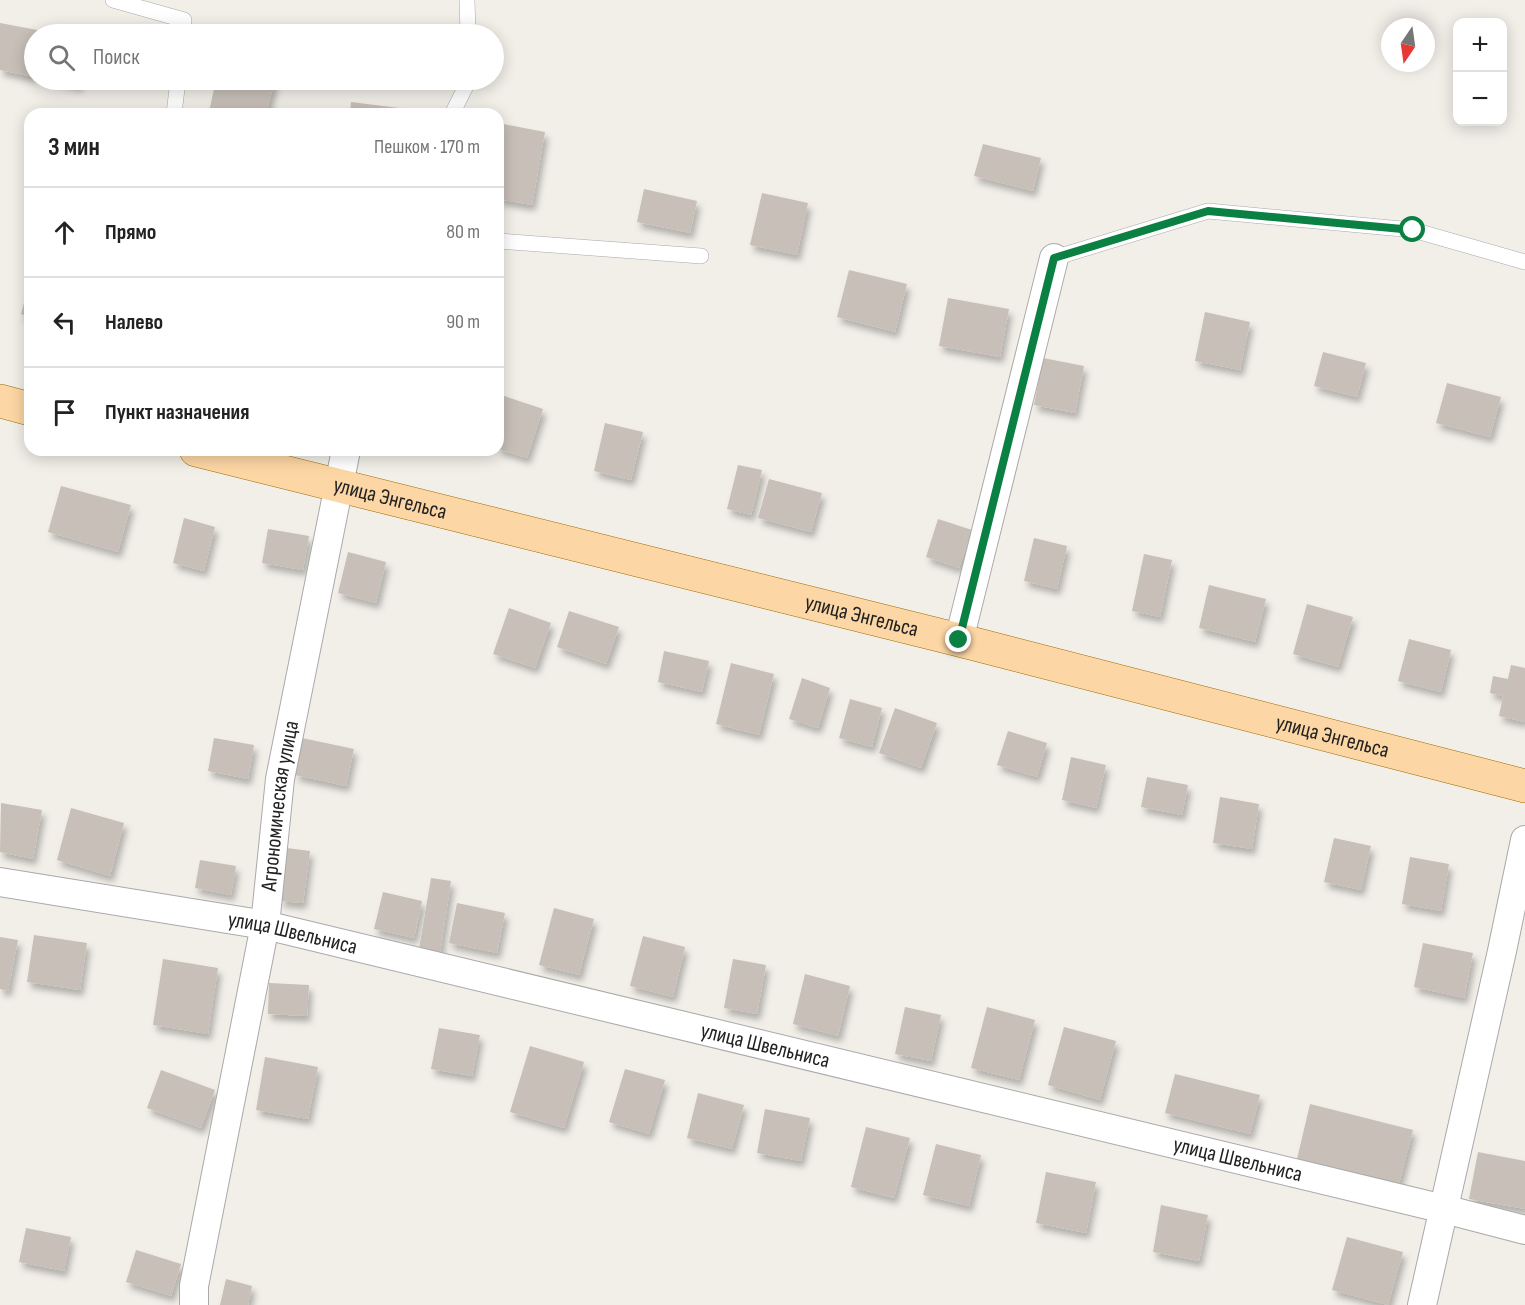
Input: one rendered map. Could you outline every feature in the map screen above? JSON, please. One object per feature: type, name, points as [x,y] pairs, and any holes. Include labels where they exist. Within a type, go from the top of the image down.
[{"type":"main road","points":[[0,401],[24,407]]},
{"type":"main road","name":"улица Энгельса","points":[[220,456],[959,640],[1525,786]]},
{"type":"street","points":[[959,640],[1054,258]]},
{"type":"street","name":"Агрономическая улица","points":[[194,1305],[194,1286],[265,926],[280,779],[345,456]]},
{"type":"street","points":[[1422,1305],[1500,962],[1525,840]]},
{"type":"street","name":"улица Швельниса","points":[[0,882],[265,926],[1525,1230]]},
{"type":"lane","points":[[113,0],[184,20],[183,24]]},
{"type":"lane","points":[[467,0],[468,24]]},
{"type":"lane","points":[[175,108],[177,90]]},
{"type":"lane","points":[[456,108],[464,90]]},
{"type":"lane","points":[[1054,258],[1208,211],[1413,230],[1525,262]]},
{"type":"lane","points":[[504,241],[701,256]]},
{"type":"building","points":[[0,23],[24,28],[24,75],[0,70]]},
{"type":"building","points":[[214,90],[272,90],[268,108],[210,108]]},
{"type":"building","points":[[351,102],[399,108],[350,108]]},
{"type":"building","points":[[504,124],[545,132],[532,205],[504,200]]},
{"type":"building","points":[[983,144],[1041,158],[1033,191],[974,176]]},
{"type":"building","points":[[644,189],[697,201],[690,233],[637,222]]},
{"type":"building","points":[[762,193],[808,203],[797,255],[750,245]]},
{"type":"building","points":[[849,270],[907,284],[895,332],[837,317]]},
{"type":"building","points":[[948,298],[1009,309],[1000,357],[939,346]]},
{"type":"building","points":[[1205,312],[1250,322],[1240,370],[1195,361]]},
{"type":"building","points":[[1323,352],[1366,363],[1357,397],[1314,386]]},
{"type":"building","points":[[1043,358],[1084,366],[1075,413],[1034,405]]},
{"type":"building","points":[[1447,383],[1501,397],[1490,437],[1436,423]]},
{"type":"building","points":[[504,396],[543,409],[527,458],[504,451]]},
{"type":"building","points":[[605,423],[643,432],[631,480],[594,471]]},
{"type":"building","points":[[738,465],[762,470],[751,515],[727,509]]},
{"type":"building","points":[[769,479],[822,493],[811,532],[758,518]]},
{"type":"building","points":[[61,486],[131,505],[118,552],[48,532]]},
{"type":"building","points":[[184,518],[215,527],[204,571],[173,563]]},
{"type":"building","points":[[938,519],[972,530],[959,568],[926,557]]},
{"type":"building","points":[[268,529],[309,536],[303,570],[262,563]]},
{"type":"building","points":[[1034,538],[1067,546],[1057,589],[1024,581]]},
{"type":"building","points":[[348,552],[386,562],[376,603],[338,593]]},
{"type":"building","points":[[1144,554],[1172,560],[1160,617],[1132,611]]},
{"type":"building","points":[[1209,585],[1266,599],[1255,642],[1199,628]]},
{"type":"building","points":[[1307,604],[1353,617],[1338,667],[1293,654]]},
{"type":"building","points":[[509,608],[551,623],[535,668],[493,654]]},
{"type":"building","points":[[569,611],[619,627],[606,664],[557,647]]},
{"type":"building","points":[[1409,639],[1451,650],[1441,692],[1398,681]]},
{"type":"building","points":[[664,651],[709,661],[702,692],[658,682]]},
{"type":"building","points":[[731,663],[774,674],[759,735],[716,724]]},
{"type":"building","points":[[1511,665],[1525,668],[1525,722],[1499,716],[1503,696],[1490,693],[1493,676],[1508,679]]},
{"type":"building","points":[[802,678],[830,688],[818,728],[789,719]]},
{"type":"building","points":[[850,699],[882,708],[872,747],[839,738]]},
{"type":"building","points":[[895,708],[937,723],[921,768],[879,753]]},
{"type":"building","points":[[1008,731],[1047,743],[1037,777],[997,765]]},
{"type":"building","points":[[214,738],[254,745],[248,779],[208,771]]},
{"type":"building","points":[[302,738],[354,749],[346,786],[295,775]]},
{"type":"building","points":[[1071,757],[1106,765],[1096,808],[1062,800]]},
{"type":"building","points":[[1147,777],[1188,785],[1182,815],[1141,807]]},
{"type":"building","points":[[1220,797],[1259,804],[1252,849],[1213,843]]},
{"type":"building","points":[[1,803],[42,810],[33,859],[0,852]]},
{"type":"building","points":[[71,808],[124,823],[110,876],[57,860]]},
{"type":"building","points":[[1334,838],[1371,846],[1361,890],[1324,882]]},
{"type":"building","points":[[287,848],[310,851],[303,903],[280,901]]},
{"type":"building","points":[[1410,857],[1449,864],[1441,911],[1402,904]]},
{"type":"building","points":[[200,860],[236,866],[231,895],[195,888]]},
{"type":"building","points":[[431,878],[451,881],[440,953],[419,949]]},
{"type":"building","points":[[383,892],[422,901],[414,938],[374,929]]},
{"type":"building","points":[[457,903],[505,913],[497,953],[449,943]]},
{"type":"building","points":[[554,908],[594,919],[579,975],[539,965]]},
{"type":"building","points":[[34,935],[87,943],[80,990],[27,982]]},
{"type":"building","points":[[643,936],[685,947],[673,997],[630,986]]},
{"type":"building","points":[[0,937],[18,940],[8,991],[0,989]]},
{"type":"building","points":[[1423,943],[1473,953],[1464,998],[1414,987]]},
{"type":"building","points":[[163,959],[218,968],[208,1034],[153,1025]]},
{"type":"building","points":[[733,959],[766,965],[757,1014],[724,1008]]},
{"type":"building","points":[[805,974],[850,986],[838,1036],[793,1024]]},
{"type":"building","points":[[269,983],[309,985],[307,1016],[268,1014]]},
{"type":"building","points":[[905,1007],[941,1015],[931,1061],[895,1054]]},
{"type":"building","points":[[987,1007],[1035,1020],[1019,1080],[971,1068]]},
{"type":"building","points":[[1064,1027],[1116,1041],[1100,1100],[1048,1085]]},
{"type":"building","points":[[439,1028],[480,1035],[472,1076],[431,1069]]},
{"type":"building","points":[[530,1046],[584,1062],[564,1128],[510,1112]]},
{"type":"building","points":[[265,1057],[318,1067],[308,1119],[256,1110]]},
{"type":"building","points":[[625,1069],[665,1080],[649,1134],[609,1122]]},
{"type":"building","points":[[161,1070],[215,1090],[201,1128],[147,1108]]},
{"type":"building","points":[[1175,1074],[1260,1095],[1250,1134],[1165,1113]]},
{"type":"building","points":[[698,1093],[744,1105],[732,1149],[687,1138]]},
{"type":"building","points":[[1310,1104],[1413,1130],[1399,1184],[1297,1159]]},
{"type":"building","points":[[765,1109],[810,1118],[801,1161],[757,1153]]},
{"type":"building","points":[[866,1127],[910,1138],[894,1198],[851,1187]]},
{"type":"building","points":[[936,1144],[981,1155],[969,1206],[923,1195]]},
{"type":"building","points":[[1478,1152],[1525,1161],[1525,1209],[1469,1199]]},
{"type":"building","points":[[1046,1172],[1096,1182],[1086,1233],[1036,1223]]},
{"type":"building","points":[[1161,1205],[1208,1215],[1199,1261],[1153,1252]]},
{"type":"building","points":[[26,1228],[71,1237],[64,1271],[19,1262]]},
{"type":"building","points":[[1347,1237],[1403,1252],[1388,1305],[1332,1290]]},
{"type":"building","points":[[136,1250],[181,1264],[171,1296],[126,1282]]},
{"type":"building","points":[[226,1279],[252,1286],[248,1305],[220,1305]]},
{"type":"route","points":[[959,640],[1054,258],[1208,211],[1413,230]]}]
